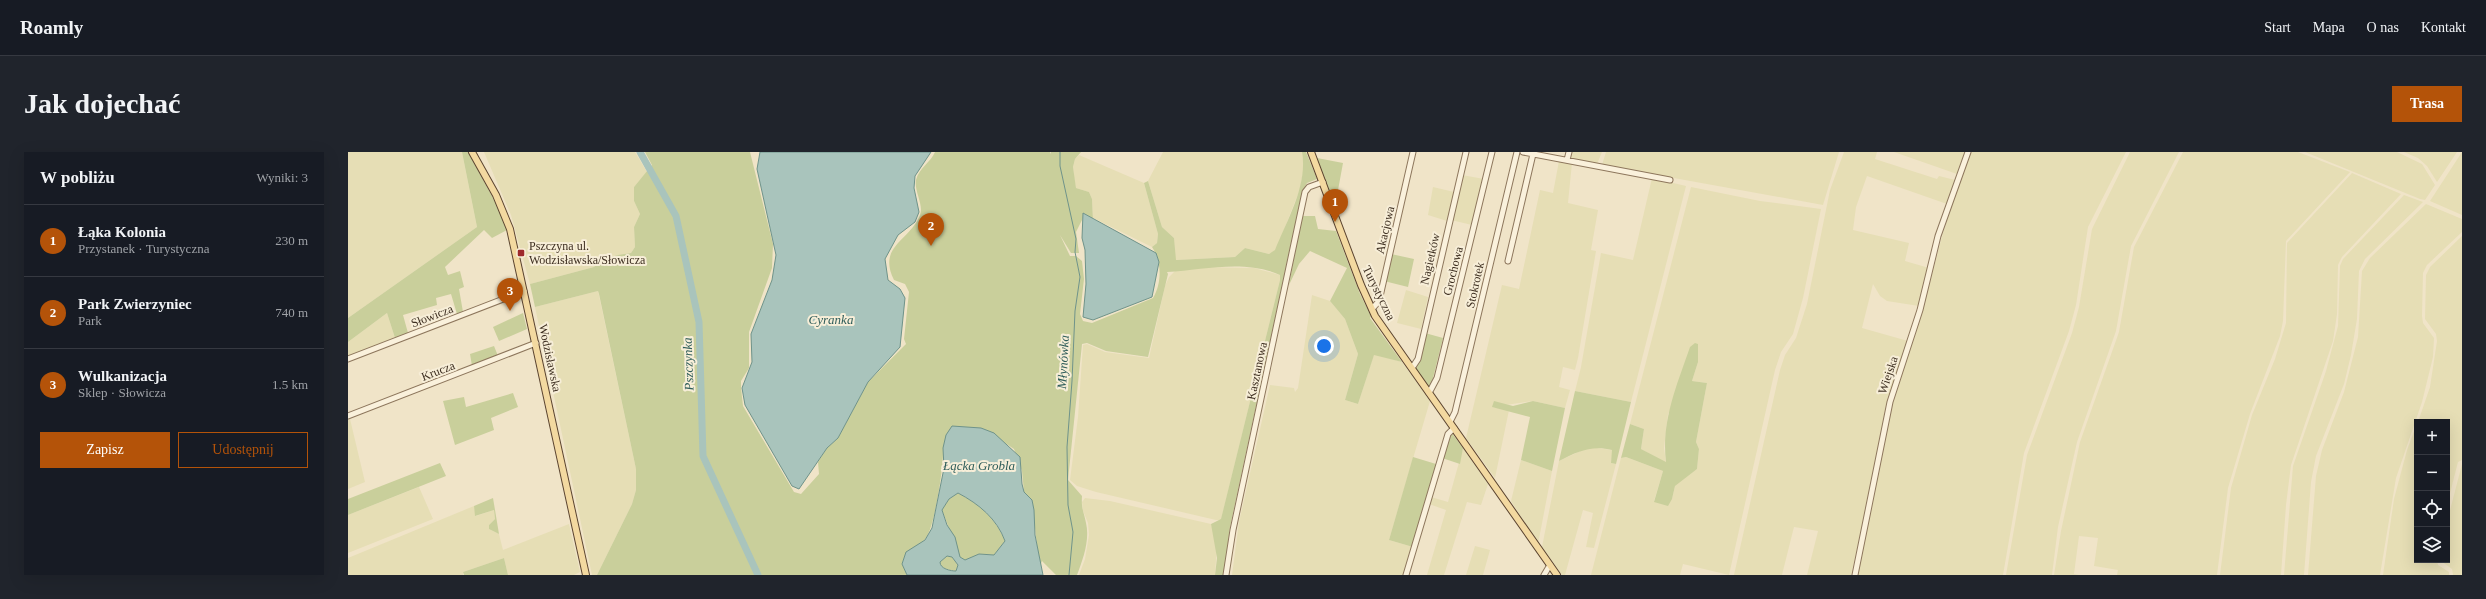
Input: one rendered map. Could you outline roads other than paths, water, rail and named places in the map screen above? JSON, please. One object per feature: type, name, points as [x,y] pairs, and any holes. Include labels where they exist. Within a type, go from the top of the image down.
[{"type":"main road","name":"Wodzisławska","points":[[472,152],[504,212],[536,343],[584,574]]},
{"type":"main road","name":"Turystyczna","points":[[1311,152],[1372,310],[1557,575]]},
{"type":"street","name":"Akacjowa","points":[[1372,310],[1378,301],[1413,152]]},
{"type":"street","name":"Nagietków","points":[[1412,368],[1418,359],[1466,152]]},
{"type":"street","name":"Grochowa","points":[[1429,393],[1437,378],[1492,152]]},
{"type":"street","name":"Stokrotek","points":[[1450,422],[1455,412],[1517,152]]},
{"type":"street","points":[[1523,152],[1532,154],[1550,154],[1567,160],[1670,180]]},
{"type":"street","points":[[1567,160],[1569,152]]},
{"type":"street","name":"Wiejska","points":[[1854,575],[1890,402],[1918,317],[1938,236],[1968,152]]},
{"type":"street","points":[[1508,261],[1532,154]]},
{"type":"street","name":"Kasztanowa","points":[[1226,575],[1233,530],[1305,192],[1309,187],[1323,182]]},
{"type":"street","name":"Słowicza","points":[[348,359],[524,291]]},
{"type":"street","name":"Krucza","points":[[348,416],[536,343]]},
{"type":"street","points":[[1406,575],[1448,434],[1454,428]]},
{"type":"street","points":[[1544,575],[1550,565]]},
{"type":"water","name":"Cyranka","points":[[760,152],[931,152],[915,176],[914,188],[919,212],[915,222],[898,235],[885,259],[888,280],[900,289],[905,298],[900,347],[868,382],[838,438],[827,448],[799,489],[792,486],[745,405],[742,388],[752,362],[751,334],[772,280],[776,255],[757,169]]},
{"type":"water","points":[[1083,213],[1156,253],[1159,262],[1152,297],[1093,320],[1083,317],[1086,284],[1085,250],[1082,238]]},
{"type":"water","name":"Łącka Grobla","points":[[952,426],[981,428],[994,433],[1020,457],[1024,492],[1032,500],[1034,510],[1035,535],[1043,575],[907,575],[902,564],[906,552],[925,540],[932,528],[944,468],[943,448],[946,435]],"holes":[[[958,493],[980,507],[992,519],[1002,533],[1005,541],[994,555],[979,554],[965,560],[960,557],[955,537],[947,525],[942,510],[949,499]],[[947,556],[952,557],[958,565],[956,571],[946,569],[940,564],[940,562]]]},
{"type":"waterway","name":"Pszczynka","points":[[640,152],[676,216],[699,322],[703,456],[758,575]]},
{"type":"waterway","name":"Młynówka","points":[[1060,152],[1060,166],[1076,239],[1075,252],[1080,277],[1075,311],[1067,447],[1068,505],[1073,532],[1069,575]]},
{"type":"place","name":"Łąka Kolonia","points":[[1335,222]]},
{"type":"place","name":"Park Zwierzyniec","points":[[931,246]]},
{"type":"place","name":"Pszczyna ul. Wodzisławska/Słowicza","points":[[521,253]]},
{"type":"place","name":"Wulkanizacja","points":[[510,311]]}]
